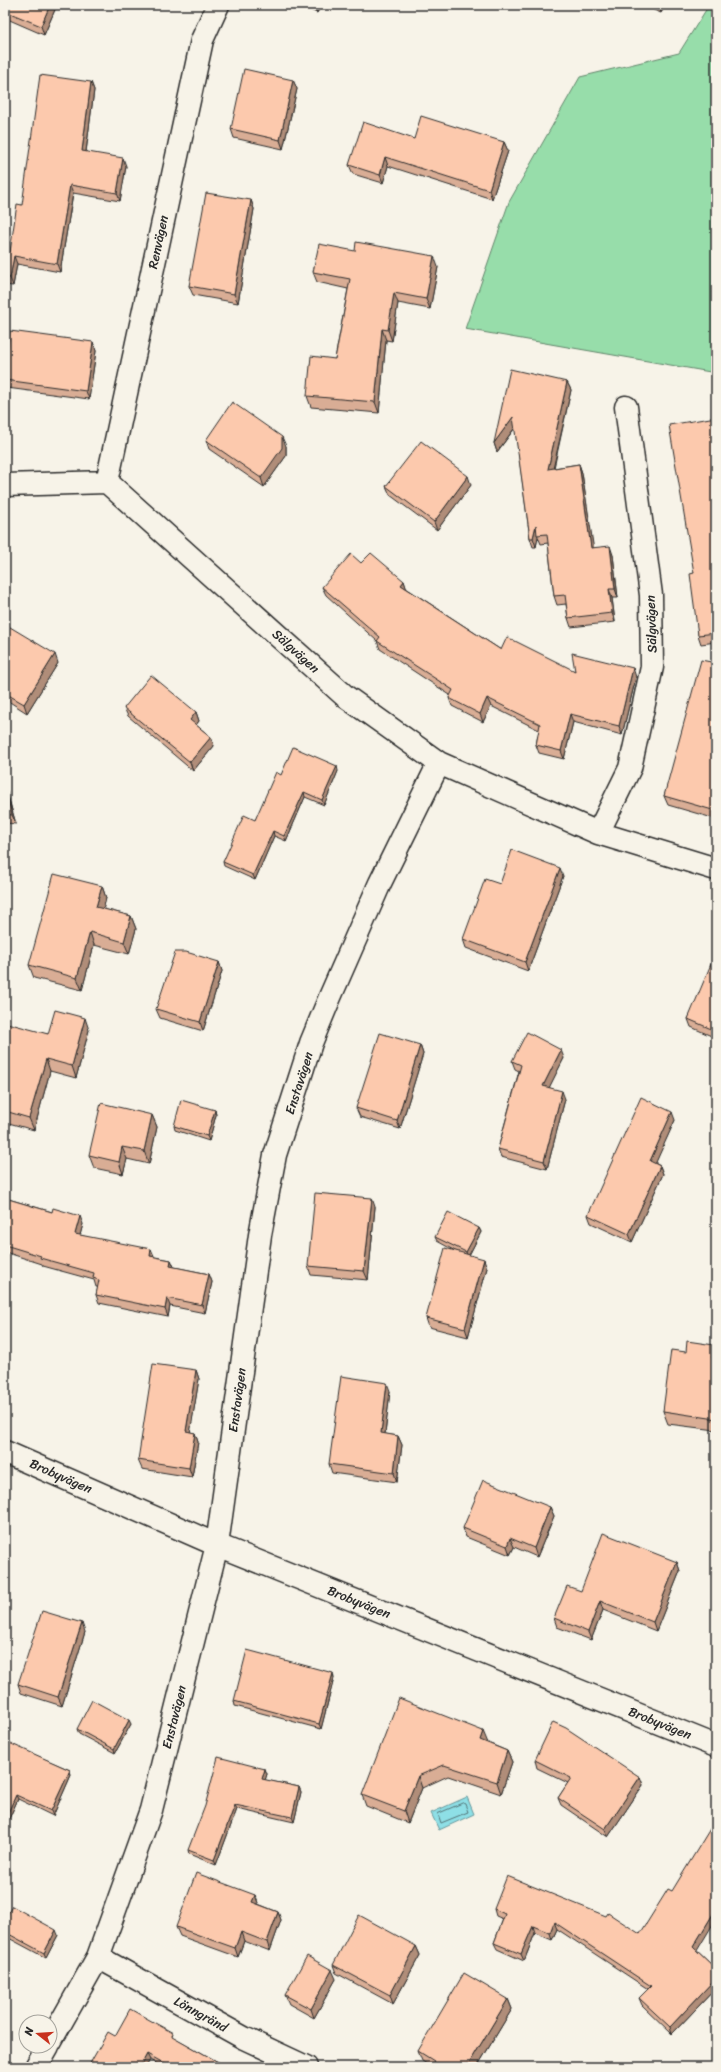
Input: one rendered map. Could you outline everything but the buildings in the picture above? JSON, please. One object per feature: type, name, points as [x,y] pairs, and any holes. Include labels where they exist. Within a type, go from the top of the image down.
[{"type":"street","name":"Renvägen","points":[[107,482],[202,40],[218,5]]},
{"type":"street","name":"Sälgvägen","points":[[598,833],[630,768],[652,666],[651,595],[626,407]]},
{"type":"street","points":[[5,485],[107,482]]},
{"type":"street","name":"Sälgvägen","points":[[107,482],[345,696],[439,763],[598,833],[716,869]]},
{"type":"street","name":"Enstavägen","points":[[58,2028],[98,1956],[151,1810],[217,1545],[260,1235],[275,1155],[311,1043],[330,997],[380,883],[439,763]]},
{"type":"street","name":"Brobyvägen","points":[[5,1452],[217,1545],[716,1746]]},
{"type":"street","name":"Lönngränd","points":[[98,1956],[244,2038],[306,2067]]},
{"type":"street","points":[[36,2067],[43,2054]]},
{"type":"green space","points":[[709,5],[716,5],[716,373],[465,329],[509,202],[580,77],[679,53]]},
{"type":"water","points":[[467,1797],[474,1814],[439,1830],[431,1813]]}]
